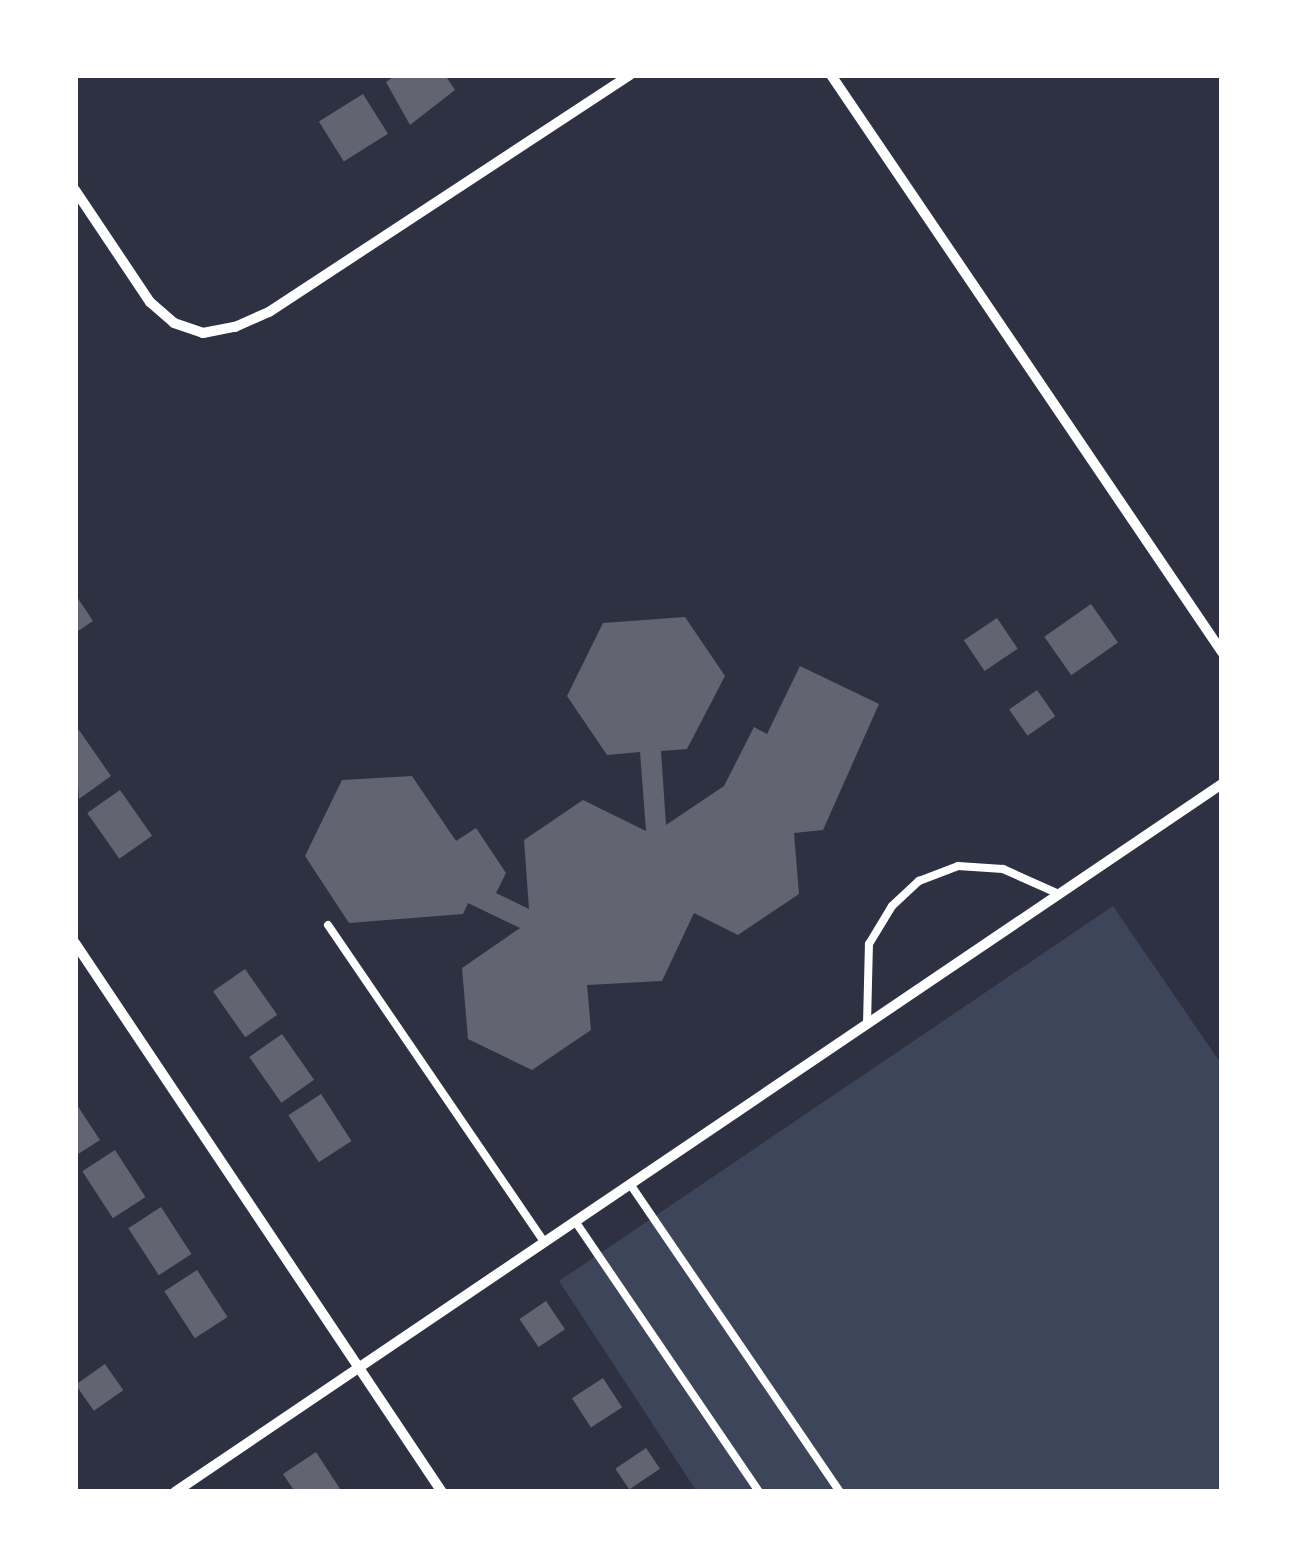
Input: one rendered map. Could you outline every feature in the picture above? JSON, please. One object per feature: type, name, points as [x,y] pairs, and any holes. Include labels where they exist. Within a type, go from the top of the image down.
[{"type":"street","points":[[75,190],[150,302],[174,324],[203,333],[270,312],[630,75]]},
{"type":"street","points":[[831,75],[1222,652]]},
{"type":"street","points":[[174,1492],[1222,784]]},
{"type":"street","points":[[75,944],[442,1492]]},
{"type":"lane","points":[[867,1024],[869,944],[892,906],[920,881],[958,866],[1003,869],[1059,894]]},
{"type":"lane","points":[[328,926],[544,1242]]},
{"type":"lane","points":[[630,1184],[840,1492]]},
{"type":"lane","points":[[575,1221],[759,1492]]},
{"type":"shaded area","points":[[1113,906],[1222,1065],[1222,1492],[697,1492],[559,1281]]},
{"type":"building","points":[[396,75],[445,75],[455,90],[410,125],[386,82]]},
{"type":"building","points":[[363,94],[388,134],[344,161],[319,122]]},
{"type":"building","points":[[75,594],[93,621],[75,633]]},
{"type":"building","points":[[1091,604],[1118,643],[1071,675],[1044,637]]},
{"type":"building","points":[[685,617],[725,676],[687,749],[661,751],[666,825],[724,786],[754,727],[767,734],[800,666],[879,704],[823,830],[794,833],[799,894],[738,935],[694,913],[662,981],[587,985],[591,1030],[532,1070],[468,1039],[462,968],[520,928],[468,903],[463,914],[349,923],[305,856],[342,780],[412,776],[456,841],[476,828],[506,873],[496,893],[529,909],[524,840],[583,800],[646,831],[640,752],[607,755],[567,696],[603,623]]},
{"type":"building","points":[[997,618],[1018,649],[985,671],[964,640]]},
{"type":"building","points":[[1037,690],[1055,716],[1028,736],[1009,710]]},
{"type":"building","points":[[79,730],[111,776],[79,799],[75,733]]},
{"type":"building","points":[[120,790],[152,836],[119,859],[87,813]]},
{"type":"building","points":[[245,969],[277,1015],[245,1037],[213,991]]},
{"type":"building","points":[[282,1034],[314,1080],[281,1103],[249,1057]]},
{"type":"building","points":[[321,1094],[351,1141],[319,1162],[288,1115]]},
{"type":"building","points":[[75,1102],[100,1140],[75,1156]]},
{"type":"building","points":[[115,1150],[145,1197],[113,1218],[82,1171]]},
{"type":"building","points":[[161,1207],[191,1254],[159,1275],[128,1228]]},
{"type":"building","points":[[197,1270],[227,1317],[195,1338],[164,1291]]},
{"type":"building","points":[[546,1301],[565,1329],[538,1347],[519,1319]]},
{"type":"building","points":[[105,1364],[123,1390],[94,1411],[76,1385]]},
{"type":"building","points":[[603,1378],[622,1407],[591,1428],[572,1398]]},
{"type":"building","points":[[646,1448],[660,1469],[629,1489],[615,1469]]},
{"type":"building","points":[[316,1452],[342,1492],[295,1492],[283,1474]]}]
